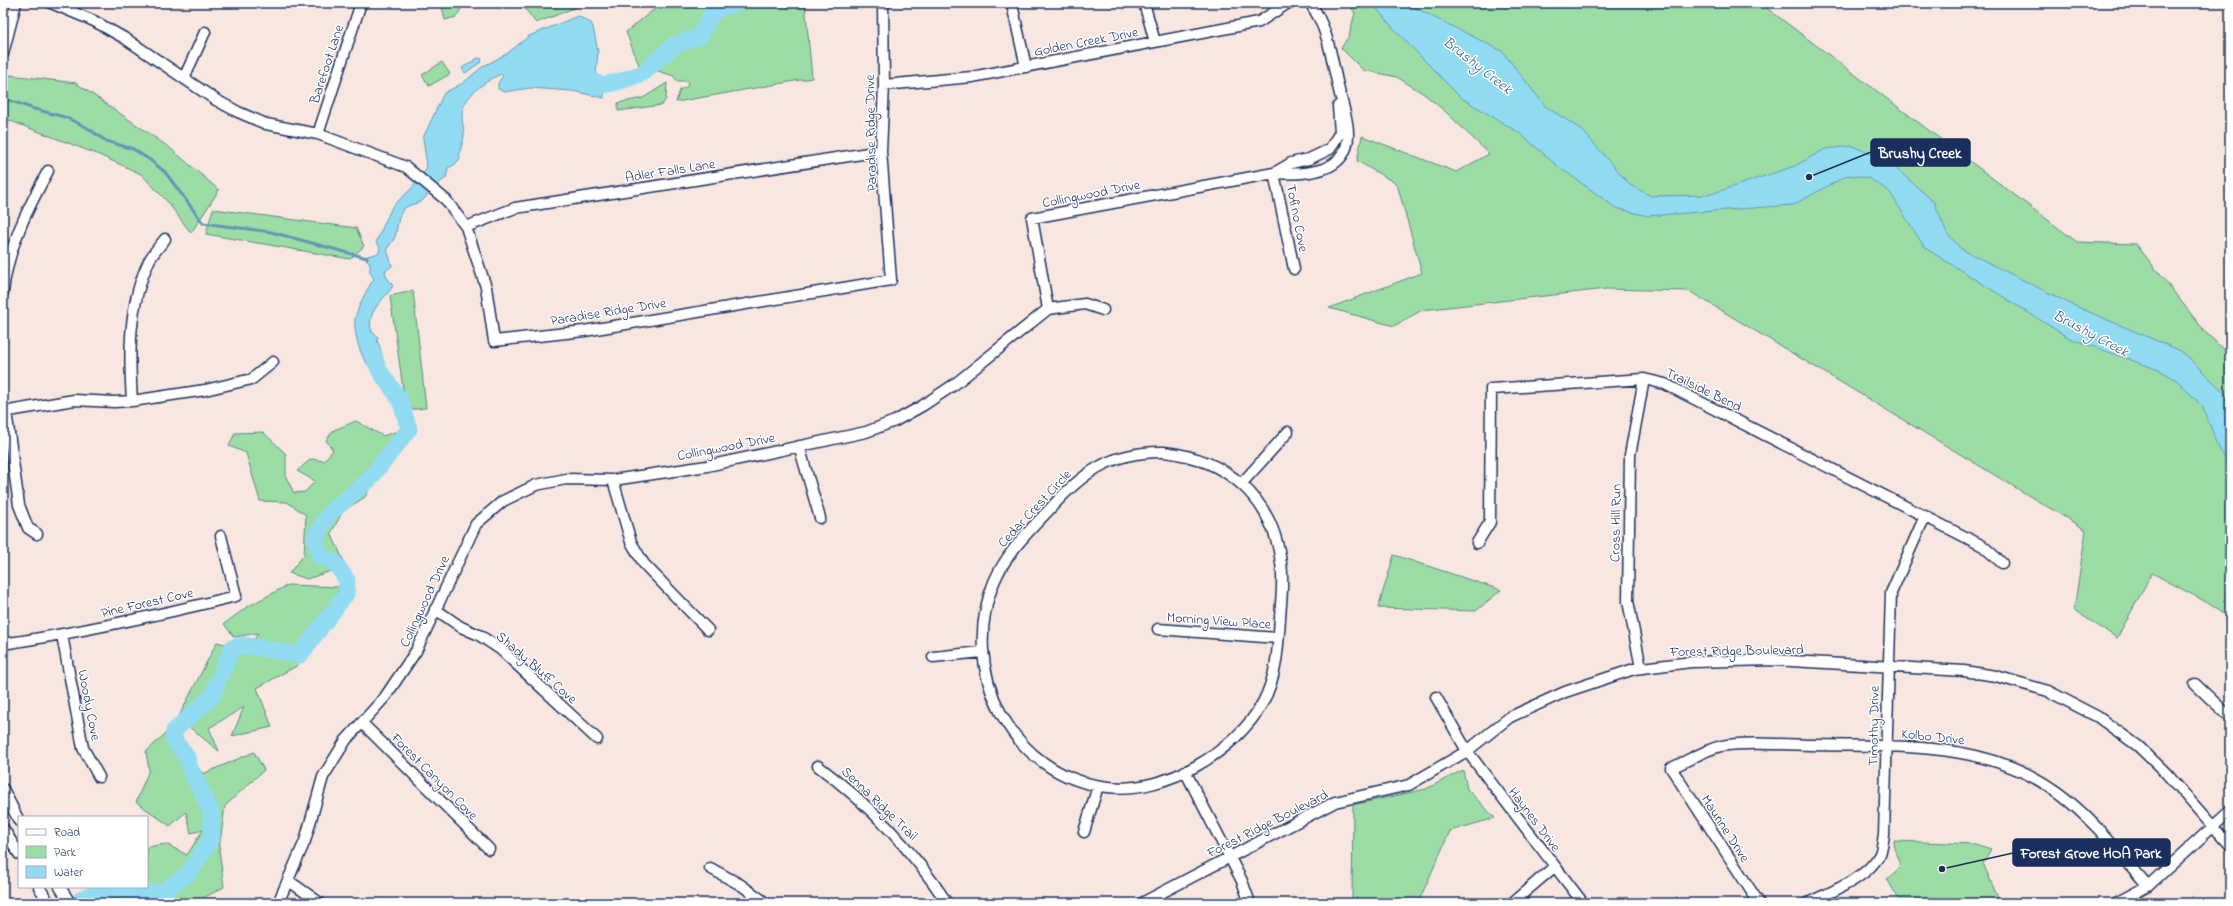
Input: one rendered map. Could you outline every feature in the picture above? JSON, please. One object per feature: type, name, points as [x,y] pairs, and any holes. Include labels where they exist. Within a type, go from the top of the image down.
[{"type":"street","points":[[3,54],[16,3]]},
{"type":"street","name":"Paradise Ridge Drive","points":[[51,3],[94,21],[126,40],[216,100],[266,124],[318,134],[390,159],[406,167],[446,200],[466,227],[486,287],[494,341],[584,331],[892,280],[881,151],[884,85],[883,3]]},
{"type":"street","name":"Barefoot Lane","points":[[318,134],[360,3]]},
{"type":"street","points":[[1144,3],[1154,42]]},
{"type":"street","name":"Golden Creek Drive","points":[[884,85],[972,77],[1259,22],[1288,3]]},
{"type":"street","name":"Collingwood Drive","points":[[278,903],[305,841],[324,776],[346,740],[385,697],[406,669],[476,524],[503,501],[536,485],[566,479],[613,480],[707,466],[866,432],[895,420],[922,406],[955,384],[1048,309],[1032,218],[1274,173],[1298,175],[1319,171],[1336,163],[1346,149],[1348,134],[1328,36],[1318,13],[1310,3]]},
{"type":"street","points":[[1013,9],[1026,67]]},
{"type":"street","points":[[184,78],[205,32]]},
{"type":"street","name":"Collingwood Drive","points":[[1274,173],[1291,163],[1309,159],[1330,149],[1340,132],[1338,86]]},
{"type":"street","name":"Adler Falls Lane","points":[[466,227],[515,208],[881,151]]},
{"type":"street","points":[[3,292],[14,239],[28,208],[48,171]]},
{"type":"street","name":"Tofino Cove","points":[[1274,173],[1294,269]]},
{"type":"street","points":[[132,401],[130,363],[132,321],[138,288],[150,260],[165,239]]},
{"type":"street","points":[[1048,309],[1085,304],[1103,310]]},
{"type":"street","points":[[37,534],[28,528],[19,505],[4,411],[74,400],[114,402],[132,401],[205,390],[252,379],[273,362]]},
{"type":"street","name":"Trailside Bend","points":[[1477,543],[1490,522],[1491,389],[1644,379],[1665,384],[1925,516],[1983,546],[2002,563]]},
{"type":"street","name":"Cross Hill Run","points":[[1641,668],[1628,601],[1628,578],[1630,455],[1644,379]]},
{"type":"street","points":[[1242,483],[1288,432]]},
{"type":"street","points":[[799,446],[820,518]]},
{"type":"street","name":"Cedar Crest Circle","points":[[1164,452],[1180,454],[1209,463],[1242,483],[1259,503],[1267,518],[1279,549],[1282,579],[1278,638],[1271,685],[1257,713],[1242,731],[1224,747],[1185,771],[1144,786],[1128,788],[1098,786],[1074,779],[1053,770],[1041,761],[1009,727],[994,698],[982,652],[985,611],[1001,568],[1014,548],[1069,487],[1088,472],[1109,461],[1124,456],[1164,452]]},
{"type":"street","points":[[613,480],[631,542],[644,564],[708,630]]},
{"type":"street","name":"Timothy Drive","points":[[1808,903],[1851,881],[1871,867],[1880,853],[1884,835],[1891,593],[1925,516]]},
{"type":"street","name":"Pine Forest Cove","points":[[3,644],[62,636],[236,596],[221,536]]},
{"type":"street","name":"Shady Bluff Cove","points":[[435,609],[461,627],[479,635],[500,649],[597,739]]},
{"type":"street","name":"Morning View Place","points":[[1158,629],[1278,638]]},
{"type":"street","name":"Woody Cove","points":[[62,636],[83,748],[99,777]]},
{"type":"street","points":[[933,656],[982,652]]},
{"type":"street","name":"Forest Ridge Boulevard","points":[[1142,903],[1231,858],[1335,802],[1409,784],[1467,752],[1510,717],[1564,692],[1641,668],[1691,662],[1774,660],[1964,671],[1996,676],[2048,692],[2098,717],[2138,746],[2230,846]]},
{"type":"street","points":[[2196,684],[2230,717]]},
{"type":"street","name":"Haynes Drive","points":[[1436,697],[1467,752],[1583,903]]},
{"type":"street","name":"Forest Canyon Cove","points":[[362,723],[489,849]]},
{"type":"street","name":"Kolbo Drive","points":[[1671,768],[1720,746],[1761,744],[1887,746],[1927,747],[1959,751],[1996,761],[2026,774],[2060,794],[2096,826],[2148,886]]},
{"type":"street","name":"Senna Ridge Trail","points":[[818,766],[842,784],[892,830],[914,855],[947,903]]},
{"type":"street","name":"Maurine Drive","points":[[1671,768],[1759,903]]},
{"type":"street","points":[[1185,771],[1231,858],[1250,903]]},
{"type":"street","points":[[1084,832],[1098,786]]},
{"type":"street","points":[[3,789],[18,819]]},
{"type":"street","points":[[2116,903],[2148,886],[2230,811]]},
{"type":"street","points":[[3,828],[18,852]]},
{"type":"street","points":[[1512,903],[1554,867]]},
{"type":"street","points":[[710,868],[741,885],[766,903]]},
{"type":"street","points":[[289,880],[320,903]]},
{"type":"street","points":[[40,888],[49,903]]},
{"type":"street","points":[[61,888],[70,903]]},
{"type":"green space","points":[[446,3],[459,3],[461,9],[456,17],[445,20],[442,6]]},
{"type":"green space","points":[[521,3],[587,3],[536,23]]},
{"type":"green space","points":[[662,3],[805,3],[812,78],[676,102],[680,90],[688,86],[687,81],[677,81],[674,76],[639,65],[626,32]]},
{"type":"green space","points":[[1348,3],[1760,3],[2077,242],[2136,244],[2206,333],[2230,355],[2230,618],[2208,603],[2152,573],[2117,638],[2074,610],[2086,530],[1689,291],[1606,289],[1422,310],[1394,326],[1329,308],[1422,273],[1397,184],[1357,161],[1362,136],[1456,172],[1489,154],[1446,112],[1424,94],[1397,77],[1363,70],[1341,48],[1349,36],[1355,13]]},
{"type":"green space","points":[[442,62],[450,74],[429,86],[422,75]]},
{"type":"green space","points":[[10,75],[76,83],[170,148],[219,190],[191,233],[166,200],[141,174],[97,154],[3,118],[3,95]]},
{"type":"green space","points":[[667,83],[666,99],[662,105],[618,111],[618,103],[643,98]]},
{"type":"green space","points":[[213,209],[356,228],[364,246],[350,259],[206,234]]},
{"type":"green space","points":[[413,291],[426,408],[406,410],[390,296]]},
{"type":"green space","points":[[356,421],[383,436],[404,429],[365,497],[343,511],[331,533],[346,566],[307,579],[289,573],[304,555],[306,515],[287,502],[260,501],[246,453],[229,446],[235,433],[263,432],[286,454],[286,477],[294,493],[305,492],[315,481],[297,471],[311,459],[324,461],[333,450],[326,440],[334,430]]},
{"type":"green space","points":[[1394,555],[1501,590],[1476,611],[1378,608]]},
{"type":"green space","points":[[288,585],[340,587],[298,665],[257,688],[272,727],[232,736],[244,707],[209,728],[219,751],[178,718],[217,642],[248,650],[258,633],[234,637],[224,624],[247,607]]},
{"type":"green space","points":[[169,730],[203,774],[254,752],[264,770],[225,806],[219,850],[224,887],[194,903],[111,903],[114,888],[148,888],[148,847],[166,844],[187,855],[203,830],[191,833],[186,812],[170,826],[136,802],[149,770],[146,752]]},
{"type":"green space","points":[[1463,770],[1467,789],[1495,818],[1450,831],[1418,903],[1352,903],[1353,805],[1426,789]]},
{"type":"green space","points":[[1894,841],[1975,844],[1991,849],[1983,863],[2000,903],[1901,903],[1887,879],[1894,874],[1900,865]]},
{"type":"water","points":[[1372,3],[1405,3],[1502,51],[1545,106],[1582,130],[1630,185],[1651,196],[1708,195],[1795,166],[1825,149],[1853,146],[1890,163],[1934,202],[1947,233],[1961,249],[2075,306],[2181,351],[2224,392],[2230,403],[2230,465],[2220,450],[2202,406],[2177,380],[2159,370],[2069,338],[1925,248],[1889,191],[1868,178],[1848,175],[1793,205],[1647,216],[1616,208],[1555,164],[1521,134],[1460,97],[1395,30]]},
{"type":"water","points":[[578,16],[591,23],[593,27],[598,52],[596,73],[604,85],[604,98],[572,91],[530,88],[504,92],[498,89],[498,83],[503,76],[501,74],[482,85],[466,102],[462,115],[464,133],[460,159],[448,168],[446,178],[436,185],[421,202],[403,209],[399,217],[395,237],[387,249],[392,266],[385,271],[386,276],[393,286],[376,307],[371,318],[370,325],[372,332],[378,337],[377,340],[381,350],[382,367],[377,371],[367,363],[363,357],[355,332],[356,314],[360,303],[374,279],[370,272],[370,263],[364,257],[379,253],[380,247],[376,242],[392,207],[413,187],[427,167],[423,138],[444,93],[463,83],[482,67],[508,53],[529,36]]},
{"type":"water","points":[[478,58],[482,59],[481,62],[465,73],[462,68]]},
{"type":"waterway","points":[[581,79],[604,85],[643,73],[674,45],[700,36],[713,11],[736,3]]},
{"type":"waterway","points":[[3,98],[34,109],[65,117],[86,127],[106,141],[133,149],[165,172],[203,223],[271,232],[367,258]]},
{"type":"waterway","points":[[80,900],[101,892],[119,889],[137,890],[159,894],[188,874],[212,838],[211,811],[190,768],[187,757],[174,740],[174,731],[212,696],[232,648],[243,645],[300,655],[346,594],[347,580],[334,562],[320,556],[315,537],[330,513],[369,480],[409,429],[400,400],[379,370],[371,349]]},
{"type":"place","name":"Brushy Creek","points":[[1809,177]]},
{"type":"place","name":"Forest Grove HOA Park","points":[[1942,869]]}]
